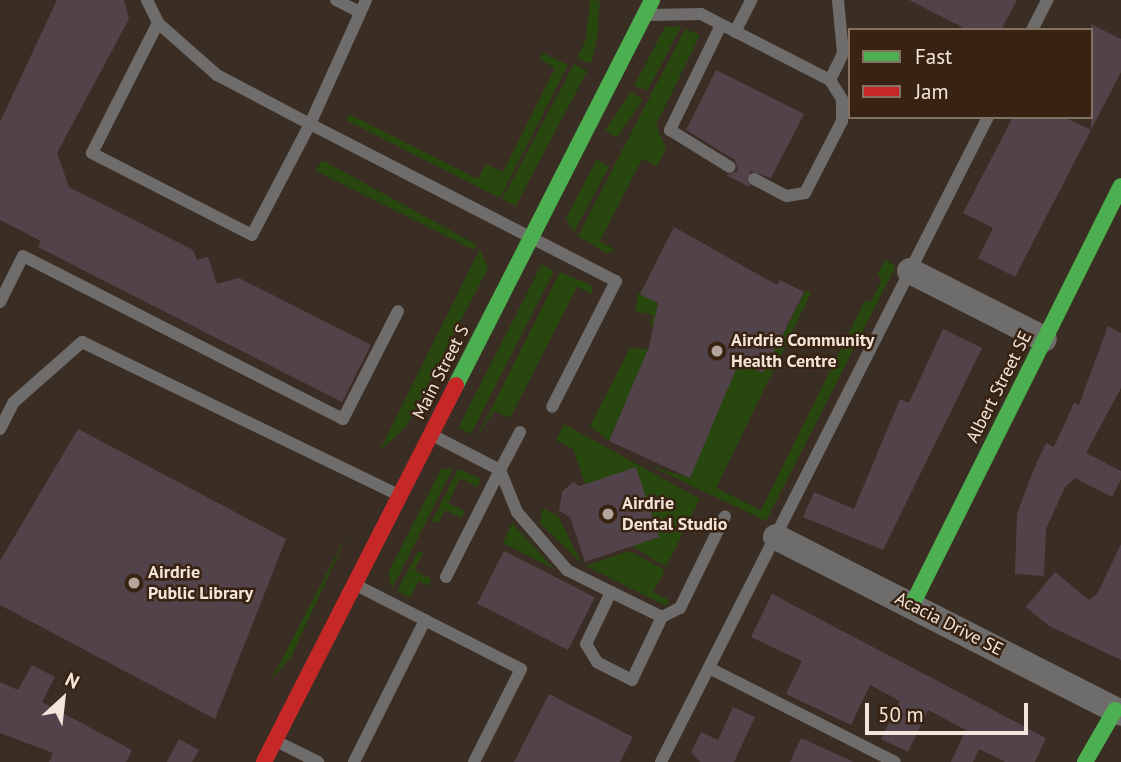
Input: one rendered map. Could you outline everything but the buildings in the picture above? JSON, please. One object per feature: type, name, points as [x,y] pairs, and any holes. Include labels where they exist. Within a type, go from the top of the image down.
[{"type":"main road","name":"Main Street S","points":[[264,762],[652,0]]},
{"type":"main road","name":"Albert Street SE","points":[[912,605],[1121,186]]},
{"type":"main road","points":[[1085,762],[1118,711]]},
{"type":"street","points":[[910,271],[1045,339]]},
{"type":"street","name":"Acacia Drive SE","points":[[776,537],[1118,711]]},
{"type":"lane","points":[[147,0],[158,23],[217,75],[616,281],[552,407]]},
{"type":"lane","points":[[158,23],[92,153],[251,235],[310,124],[363,6],[336,0]]},
{"type":"lane","points":[[735,32],[751,0]]},
{"type":"lane","points":[[830,80],[844,52],[838,0]]},
{"type":"lane","points":[[1033,28],[1047,0]]},
{"type":"lane","points":[[643,16],[701,14],[830,80],[842,99],[842,121],[812,182],[797,197],[754,179]]},
{"type":"lane","points":[[721,25],[670,130],[730,167]]},
{"type":"lane","points":[[661,762],[987,119]]},
{"type":"lane","points":[[0,302],[23,256],[343,419],[398,311]]},
{"type":"lane","points":[[0,429],[14,402],[82,342],[400,495]]},
{"type":"lane","points":[[446,577],[520,432]]},
{"type":"lane","points":[[431,434],[500,470],[517,512],[568,570],[662,617]]},
{"type":"lane","points":[[611,592],[586,644],[597,662],[632,680],[662,617],[680,608],[725,516]]},
{"type":"lane","points":[[355,584],[521,668],[474,762]]},
{"type":"lane","points":[[354,762],[425,620]]},
{"type":"lane","points":[[709,667],[895,762]]},
{"type":"lane","points":[[275,740],[318,762]]},
{"type":"green space","points":[[590,0],[600,1],[595,50],[585,49]]},
{"type":"green space","points":[[594,24],[599,27],[591,64],[577,58]]},
{"type":"green space","points":[[681,26],[648,90],[634,86],[665,27]]},
{"type":"green space","points":[[685,29],[700,35],[656,125],[666,149],[657,166],[642,159],[600,241],[616,250],[606,253],[578,236]]},
{"type":"green space","points":[[543,53],[568,65],[500,198],[346,120],[349,114],[478,179],[486,164],[503,172],[555,68],[540,59]]},
{"type":"green space","points":[[574,64],[587,71],[515,206],[502,199]]},
{"type":"green space","points":[[631,92],[643,100],[617,138],[605,130]]},
{"type":"green space","points":[[597,159],[609,167],[574,232],[566,218]]},
{"type":"green space","points":[[322,160],[477,245],[474,250],[316,171]]},
{"type":"green space","points":[[480,249],[488,268],[406,427],[380,450]]},
{"type":"green space","points":[[885,260],[896,266],[766,521],[650,466],[690,478],[737,361],[763,373],[806,290],[811,293],[716,488],[761,510],[865,300],[871,302],[882,279],[877,275]]},
{"type":"green space","points":[[542,265],[554,271],[471,434],[458,428]]},
{"type":"green space","points":[[560,272],[591,285],[593,294],[577,287],[510,418],[494,411],[476,439]]},
{"type":"green space","points":[[638,293],[679,314],[670,330],[650,326],[653,315],[635,311]]},
{"type":"green space","points":[[630,348],[648,349],[609,441],[590,426]]},
{"type":"green space","points":[[564,424],[700,499],[666,567],[632,546],[659,537],[636,468],[585,484],[573,449],[556,440]]},
{"type":"green space","points":[[453,468],[392,589],[388,573],[441,469]]},
{"type":"green space","points":[[458,469],[481,479],[477,487],[460,478],[448,503],[465,511],[461,518],[445,510],[438,523],[432,521]]},
{"type":"green space","points":[[543,508],[558,516],[582,564],[540,523]]},
{"type":"green space","points":[[512,523],[554,569],[503,543]]},
{"type":"green space","points":[[351,527],[291,657],[271,680]]},
{"type":"green space","points":[[418,551],[423,553],[414,570],[431,579],[428,586],[419,581],[410,598],[397,591]]},
{"type":"green space","points":[[629,551],[665,570],[653,592],[669,600],[666,606],[586,566]]},
{"type":"traffic: fast","points":[[456,385],[652,0]]},
{"type":"traffic: fast","points":[[912,605],[1121,186]]},
{"type":"traffic: fast","points":[[1085,762],[1115,710]]},
{"type":"traffic: jam","points":[[264,762],[456,385]]},
{"type":"place","name":"Airdrie Community Health Centre","points":[[717,351]]},
{"type":"place","name":"Airdrie Dental Studio","points":[[608,514]]},
{"type":"place","name":"Airdrie Public Library","points":[[134,583]]}]
